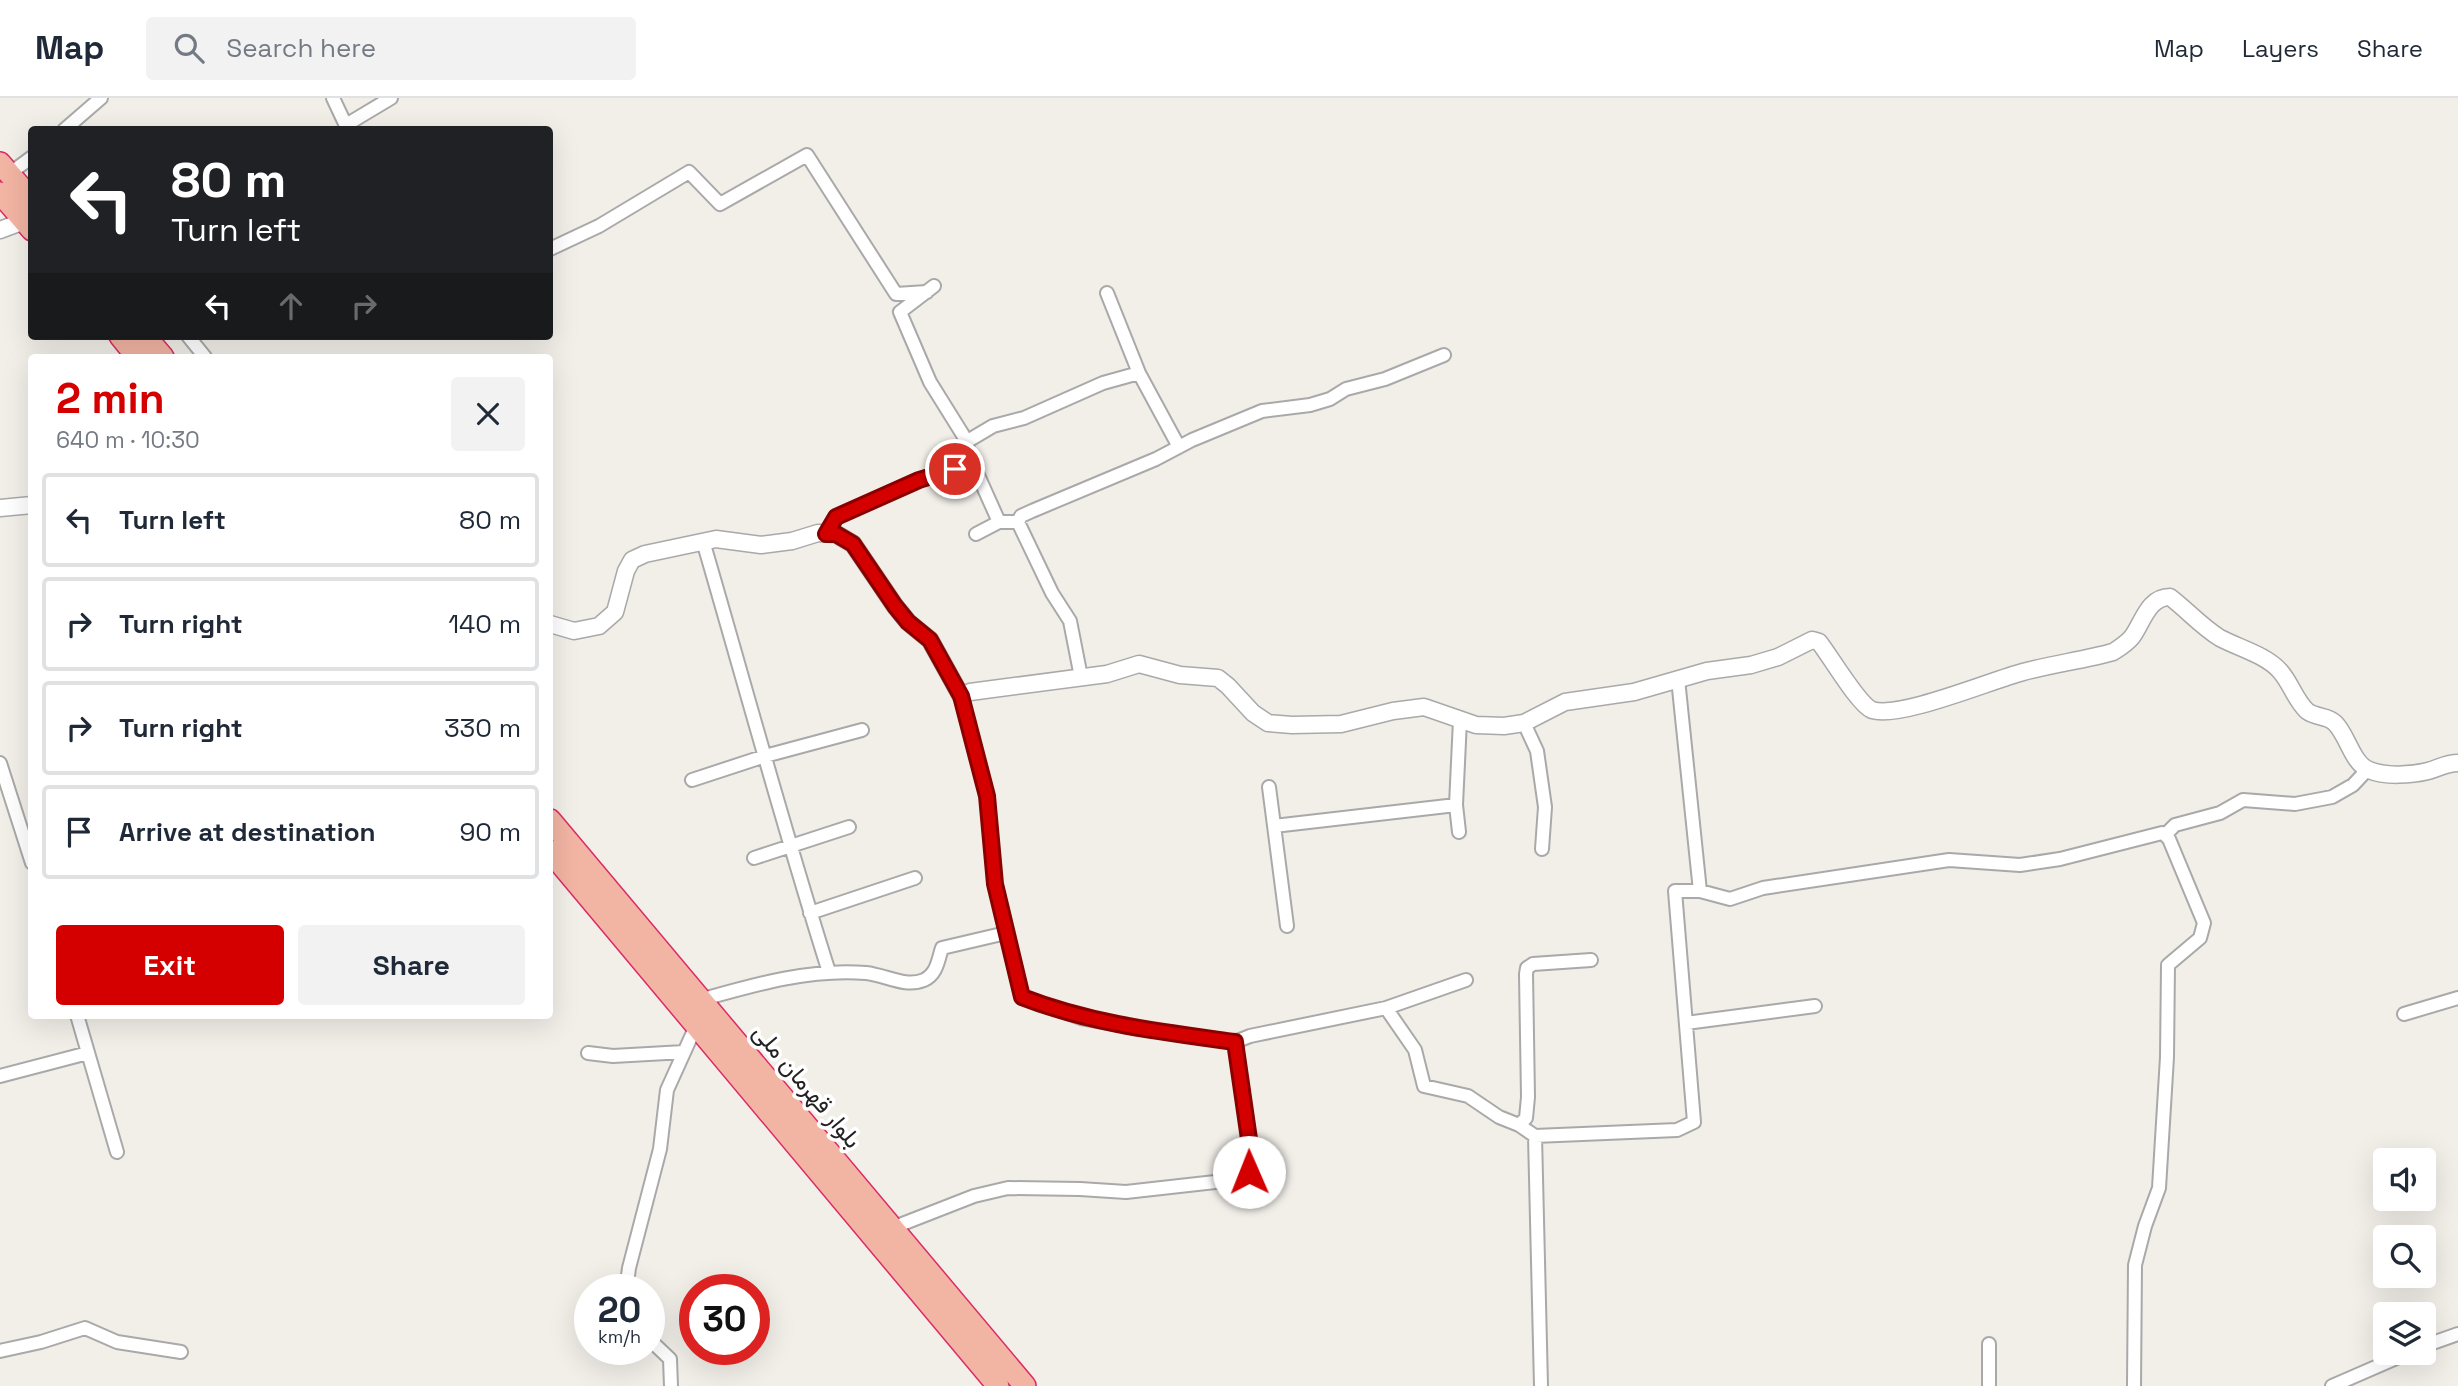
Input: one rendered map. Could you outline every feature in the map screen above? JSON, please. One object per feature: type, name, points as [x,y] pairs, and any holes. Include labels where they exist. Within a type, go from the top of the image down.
[{"type":"highway","points":[[3,176],[28,197]]},
{"type":"highway","points":[[3,176],[28,226]]},
{"type":"highway","points":[[123,340],[135,354]]},
{"type":"highway","points":[[148,340],[160,354]]},
{"type":"highway","name":"بلوار قهرمان ملی","points":[[553,824],[1025,1386]]},
{"type":"highway","name":"بلوار قهرمان ملی","points":[[553,855],[998,1386]]},
{"type":"street","points":[[68,126],[100,98]]},
{"type":"street","points":[[333,98],[347,126]]},
{"type":"street","points":[[349,126],[391,98]]},
{"type":"street","points":[[553,248],[599,226],[689,172],[720,204],[807,155],[896,294],[930,289],[900,312],[930,382],[966,442],[999,522]]},
{"type":"street","points":[[3,176],[28,160]]},
{"type":"street","points":[[0,230],[28,226]]},
{"type":"street","points":[[1107,293],[1139,373],[1179,447]]},
{"type":"street","points":[[191,340],[203,354]]},
{"type":"street","points":[[1018,522],[1021,516],[1031,511],[1262,411],[1320,402],[1346,389],[1385,379],[1444,355]]},
{"type":"street","points":[[966,442],[993,426],[1024,418],[1103,383],[1139,373]]},
{"type":"street","points":[[826,534],[836,517],[919,480],[974,464]]},
{"type":"street","points":[[0,508],[28,505]]},
{"type":"street","points":[[976,534],[999,522],[1018,522]]},
{"type":"street","points":[[1018,522],[1052,593],[1070,621],[1081,677]]},
{"type":"street","points":[[553,625],[574,631],[599,626],[615,612],[626,571],[632,560],[645,554],[716,538],[761,545],[792,541],[818,533],[836,534],[853,544],[895,606],[908,622],[930,640],[961,696],[987,796],[995,884],[1022,997],[1082,1018],[1235,1042],[1250,1036],[1386,1008],[1466,980]]},
{"type":"street","points":[[703,541],[789,848],[829,972]]},
{"type":"street","points":[[961,696],[970,692],[1107,674],[1139,664],[1180,675],[1218,678],[1253,713],[1268,723],[1341,724],[1393,711],[1424,707],[1476,725],[1504,726],[1524,723],[1565,702],[1634,692],[1707,671],[1751,665],[1778,657],[1812,640],[1819,642],[1826,650],[1860,701],[1870,709],[1883,712],[2025,671],[2113,652],[2126,645],[2134,635],[2152,603],[2163,597],[2170,597],[2217,636],[2280,671],[2309,713],[2328,717],[2334,722],[2367,770],[2383,774],[2407,773],[2427,771],[2446,763],[2458,763]]},
{"type":"street","points":[[1678,679],[1700,891]]},
{"type":"street","points":[[1459,832],[1457,805],[1460,720]]},
{"type":"street","points":[[1524,723],[1537,751],[1545,807],[1542,849]]},
{"type":"street","points":[[692,780],[765,756],[862,730]]},
{"type":"street","points":[[0,763],[28,850]]},
{"type":"street","points":[[2165,835],[2175,825],[2220,813],[2243,800],[2295,804],[2332,797],[2353,785],[2367,770]]},
{"type":"street","points":[[1269,787],[1287,926]]},
{"type":"street","points":[[1274,826],[1457,805]]},
{"type":"street","points":[[754,858],[849,827]]},
{"type":"street","points":[[1386,1008],[1415,1050],[1424,1086],[1468,1096],[1499,1117],[1519,1125],[1535,1136],[1677,1130],[1694,1122],[1675,891],[1700,891],[1730,899],[1776,886],[1950,860],[2020,865],[2060,859],[2165,835],[2204,923],[2200,938],[2168,965],[2167,1057],[2159,1188],[2135,1265],[2134,1386]]},
{"type":"street","points":[[810,913],[915,878]]},
{"type":"street","points":[[700,1000],[752,985],[829,972],[868,973],[911,984],[934,974],[942,948],[1006,933]]},
{"type":"street","points":[[1519,1125],[1526,1118],[1528,1097],[1527,968],[1534,964],[1591,960]]},
{"type":"street","points":[[2404,1014],[2458,998]]},
{"type":"street","points":[[1686,1023],[1815,1006]]},
{"type":"street","points":[[78,1019],[117,1152]]},
{"type":"street","points":[[628,1274],[660,1149],[667,1090],[696,1026]]},
{"type":"street","points":[[892,1228],[974,1196],[1008,1188],[1126,1192],[1242,1179],[1249,1172],[1251,1153],[1235,1042]]},
{"type":"street","points":[[587,1053],[613,1056],[684,1052]]},
{"type":"street","points":[[0,1076],[88,1053]]},
{"type":"street","points":[[1535,1136],[1541,1386]]},
{"type":"street","points":[[0,1351],[85,1328],[125,1344],[181,1352]]},
{"type":"street","points":[[2436,1342],[2458,1334]]},
{"type":"street","points":[[1989,1344],[1989,1386]]},
{"type":"street","points":[[665,1354],[670,1359],[671,1386]]},
{"type":"street","points":[[2332,1386],[2380,1365]]},
{"type":"route","points":[[955,469],[919,480],[836,517],[826,534],[836,534],[853,544],[895,606],[908,622],[930,640],[961,696],[987,796],[995,884],[1022,997],[1082,1018],[1235,1042],[1251,1153],[1249,1172]]}]
